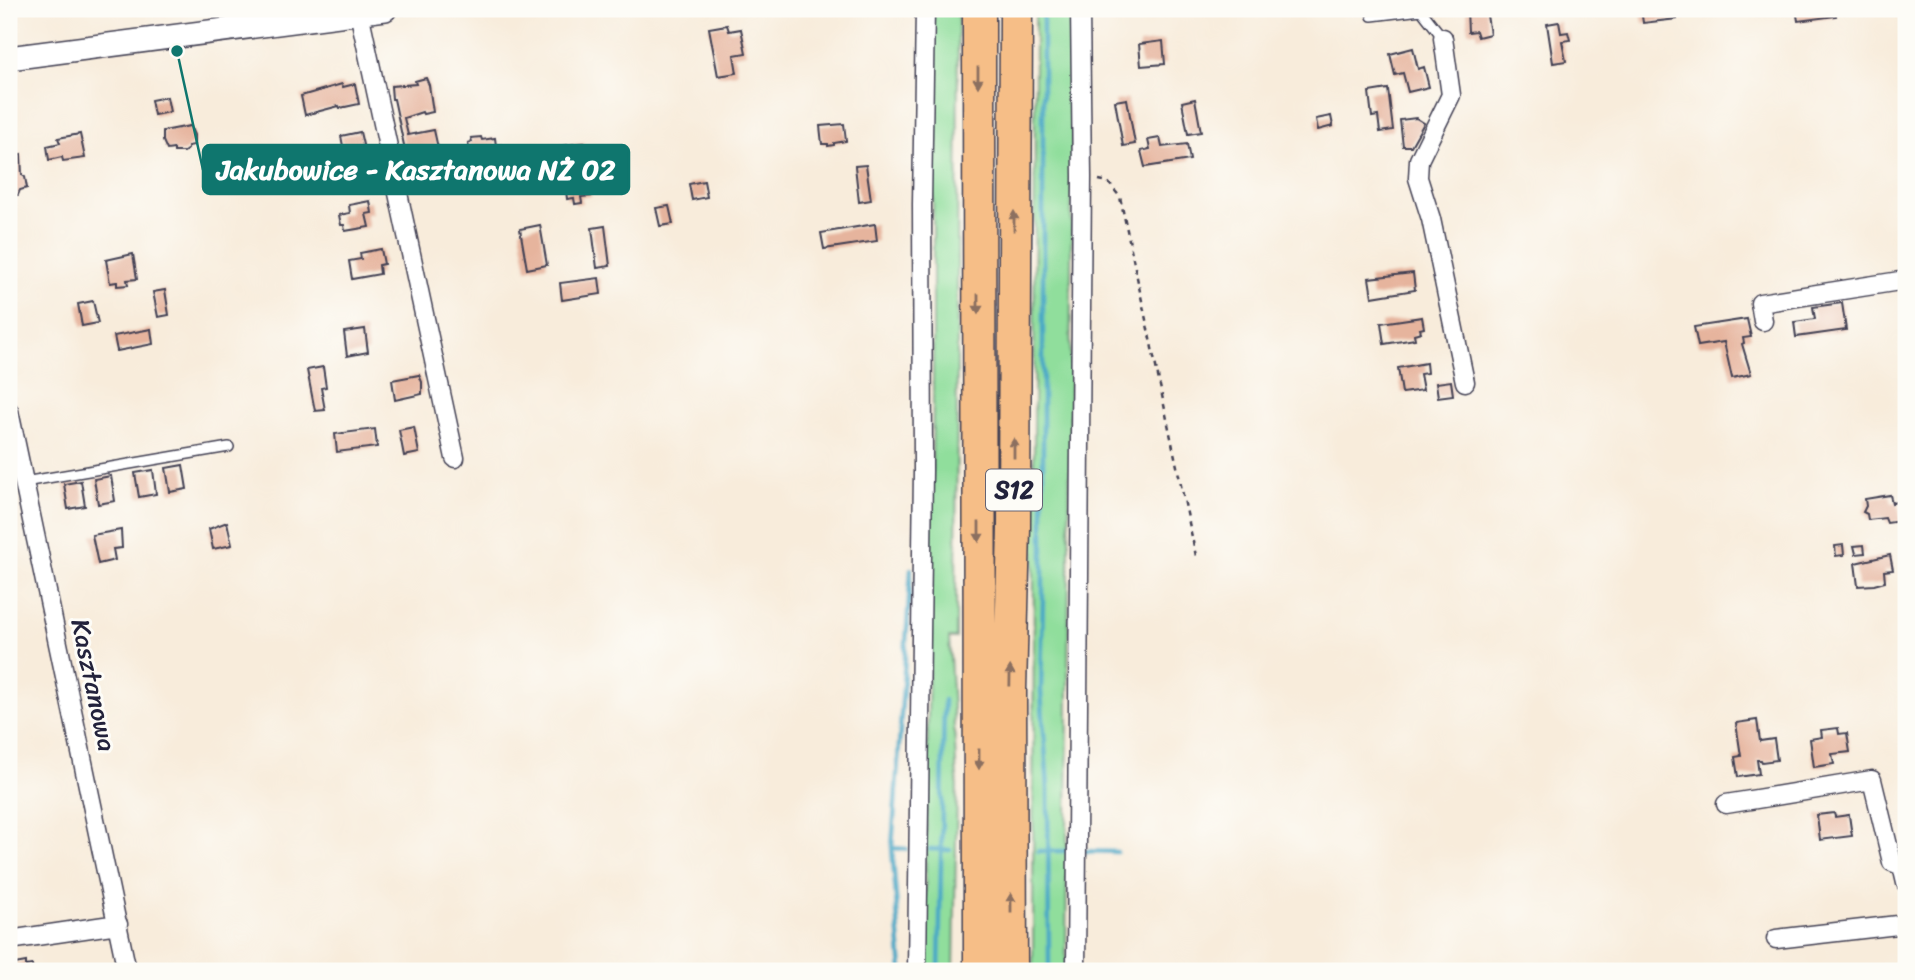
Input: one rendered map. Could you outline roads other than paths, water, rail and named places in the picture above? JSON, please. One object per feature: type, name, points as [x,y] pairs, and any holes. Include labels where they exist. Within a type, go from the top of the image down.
[{"type":"highway","name":"S12","points":[[979,9],[996,122],[1014,528],[1010,690],[1011,971]]},
{"type":"highway","name":"S12","points":[[980,971],[996,122],[1016,9]]},
{"type":"street","points":[[9,58],[385,9]]},
{"type":"street","points":[[917,971],[925,9]]},
{"type":"street","points":[[1076,971],[1082,177],[1080,9]]},
{"type":"street","points":[[359,12],[455,458]]},
{"type":"street","points":[[1443,38],[1451,95],[1419,160],[1418,178],[1431,219],[1465,382]]},
{"type":"street","points":[[1763,321],[1760,303],[1906,280]]},
{"type":"street","name":"Kasztanowa","points":[[9,411],[127,971]]},
{"type":"street","points":[[1726,804],[1872,780],[1892,862],[1902,866],[1906,883]]},
{"type":"street","points":[[9,940],[118,924]]},
{"type":"street","points":[[1776,939],[1906,924]]},
{"type":"lane","points":[[1370,9],[1372,16],[1421,10],[1443,38]]},
{"type":"lane","points":[[24,482],[229,447]]},
{"type":"waterway","points":[[1043,9],[1041,691],[1048,789],[1049,971]]},
{"type":"waterway","points":[[902,971],[892,848],[911,569]]},
{"type":"waterway","points":[[939,971],[944,700]]},
{"type":"waterway","points":[[892,848],[906,849]]},
{"type":"waterway","points":[[930,849],[950,850]]},
{"type":"waterway","points":[[1038,851],[1072,851]]},
{"type":"waterway","points":[[1081,851],[1117,852]]},
{"type":"place","name":"Jakubowice - Kasztanowa NŻ 02","points":[[177,51]]}]
